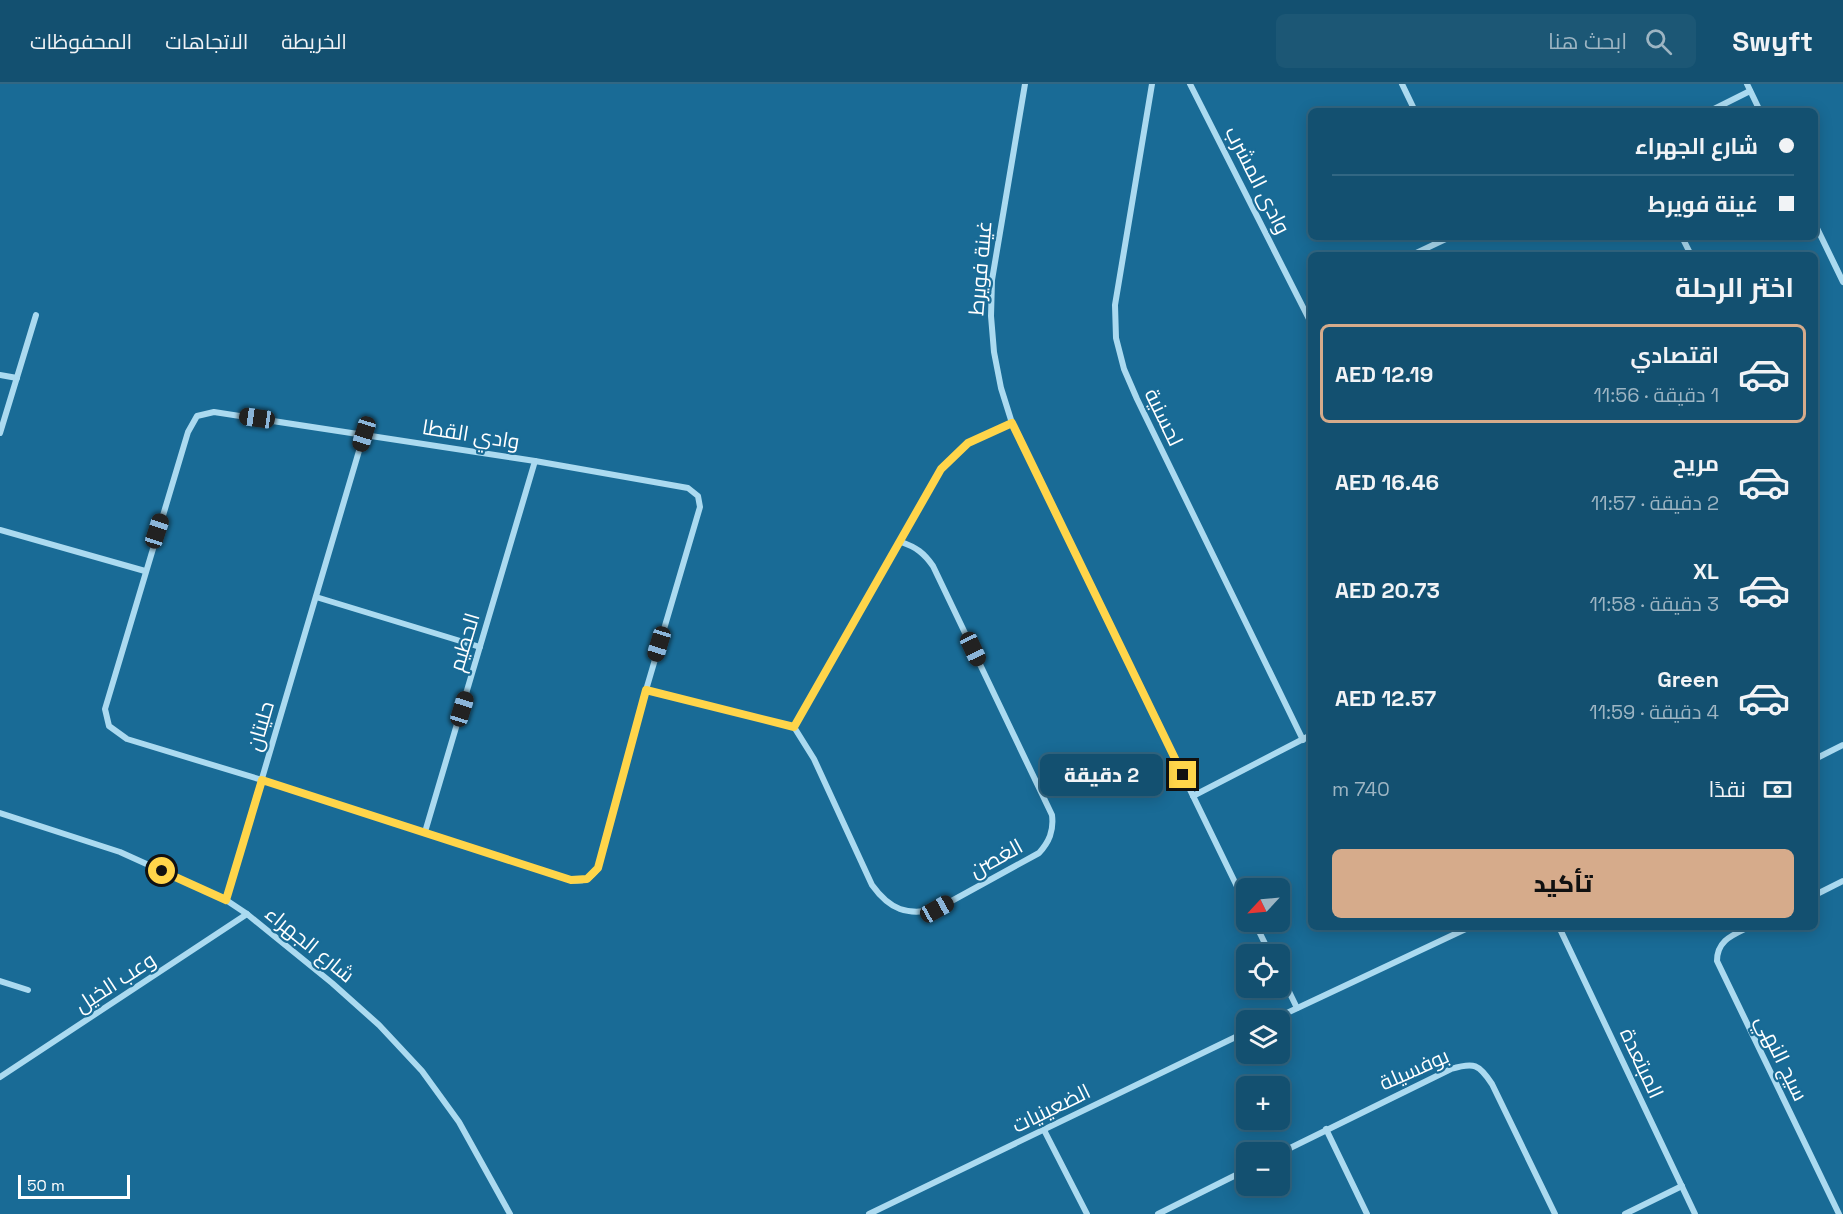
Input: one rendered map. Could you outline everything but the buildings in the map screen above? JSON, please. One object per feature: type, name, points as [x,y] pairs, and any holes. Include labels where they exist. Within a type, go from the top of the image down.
[{"type":"street","name":"غينة فويرط","points":[[1025,84],[992,280],[991,316],[994,352],[1001,388],[1012,423],[1236,884]]},
{"type":"street","name":"لحسنية","points":[[1152,84],[1114,305],[1119,348],[1124,369],[1137,399],[1303,740]]},
{"type":"street","name":"وادى المشرب","points":[[1190,84],[1308,316]]},
{"type":"street","points":[[1402,84],[1414,108]]},
{"type":"street","points":[[1747,84],[1758,108]]},
{"type":"street","points":[[1716,108],[1750,92]]},
{"type":"street","points":[[1818,230],[1843,282]]},
{"type":"street","points":[[1418,252],[1443,240]]},
{"type":"street","points":[[1304,307],[1308,305]]},
{"type":"street","points":[[0,433],[36,315]]},
{"type":"street","points":[[0,375],[16,378]]},
{"type":"street","name":"وادي القطا","points":[[214,412],[536,461],[688,488],[698,496],[700,507],[646,690],[598,868],[587,879],[571,880],[127,739],[109,726],[105,709],[188,432],[198,416],[214,412]]},
{"type":"street","points":[[646,690],[794,727],[941,469],[968,443],[1012,423]]},
{"type":"street","name":"حليتان","points":[[226,900],[364,434]]},
{"type":"street","name":"الحطيم","points":[[425,832],[536,461]]},
{"type":"street","points":[[0,530],[145,571]]},
{"type":"street","name":"الغصن","points":[[794,727],[814,759],[872,885],[893,907],[907,912],[922,913],[937,909],[1039,853],[1049,840],[1053,823],[1052,815],[933,566],[926,555],[913,546],[901,542]]},
{"type":"street","points":[[315,597],[480,647]]},
{"type":"street","points":[[1193,796],[1308,737]]},
{"type":"street","points":[[1818,758],[1843,745]]},
{"type":"street","name":"شارع الجهراء","points":[[0,813],[120,852],[226,900],[247,914],[379,1024],[422,1071],[459,1122],[510,1214]]},
{"type":"street","points":[[1818,894],[1843,881]]},
{"type":"street","name":"وعب الخيل","points":[[0,1077],[247,914]]},
{"type":"street","points":[[1290,1011],[1464,930]]},
{"type":"street","name":"المبتعدة","points":[[1560,930],[1695,1214]]},
{"type":"street","name":"سيج النهي","points":[[1743,930],[1725,940],[1720,946],[1718,961],[1839,1214]]},
{"type":"street","points":[[0,981],[28,990]]},
{"type":"street","points":[[1290,994],[1297,1008]]},
{"type":"street","name":"الضعينيات","points":[[869,1214],[1236,1037]]},
{"type":"street","name":"بوفسيلة","points":[[1290,1148],[1451,1069],[1464,1065],[1475,1065],[1483,1071],[1492,1084],[1555,1214]]},
{"type":"street","points":[[1326,1129],[1367,1214]]},
{"type":"street","points":[[1044,1130],[1087,1214]]},
{"type":"street","points":[[1158,1214],[1236,1175]]},
{"type":"street","points":[[1625,1214],[1682,1186]]},
{"type":"street","points":[[1176,1206],[1180,1214]]},
{"type":"route","points":[[162,871],[226,900],[262,780],[571,880],[587,879],[598,868],[646,690],[794,727],[941,469],[968,443],[1012,423],[1183,775]]}]
